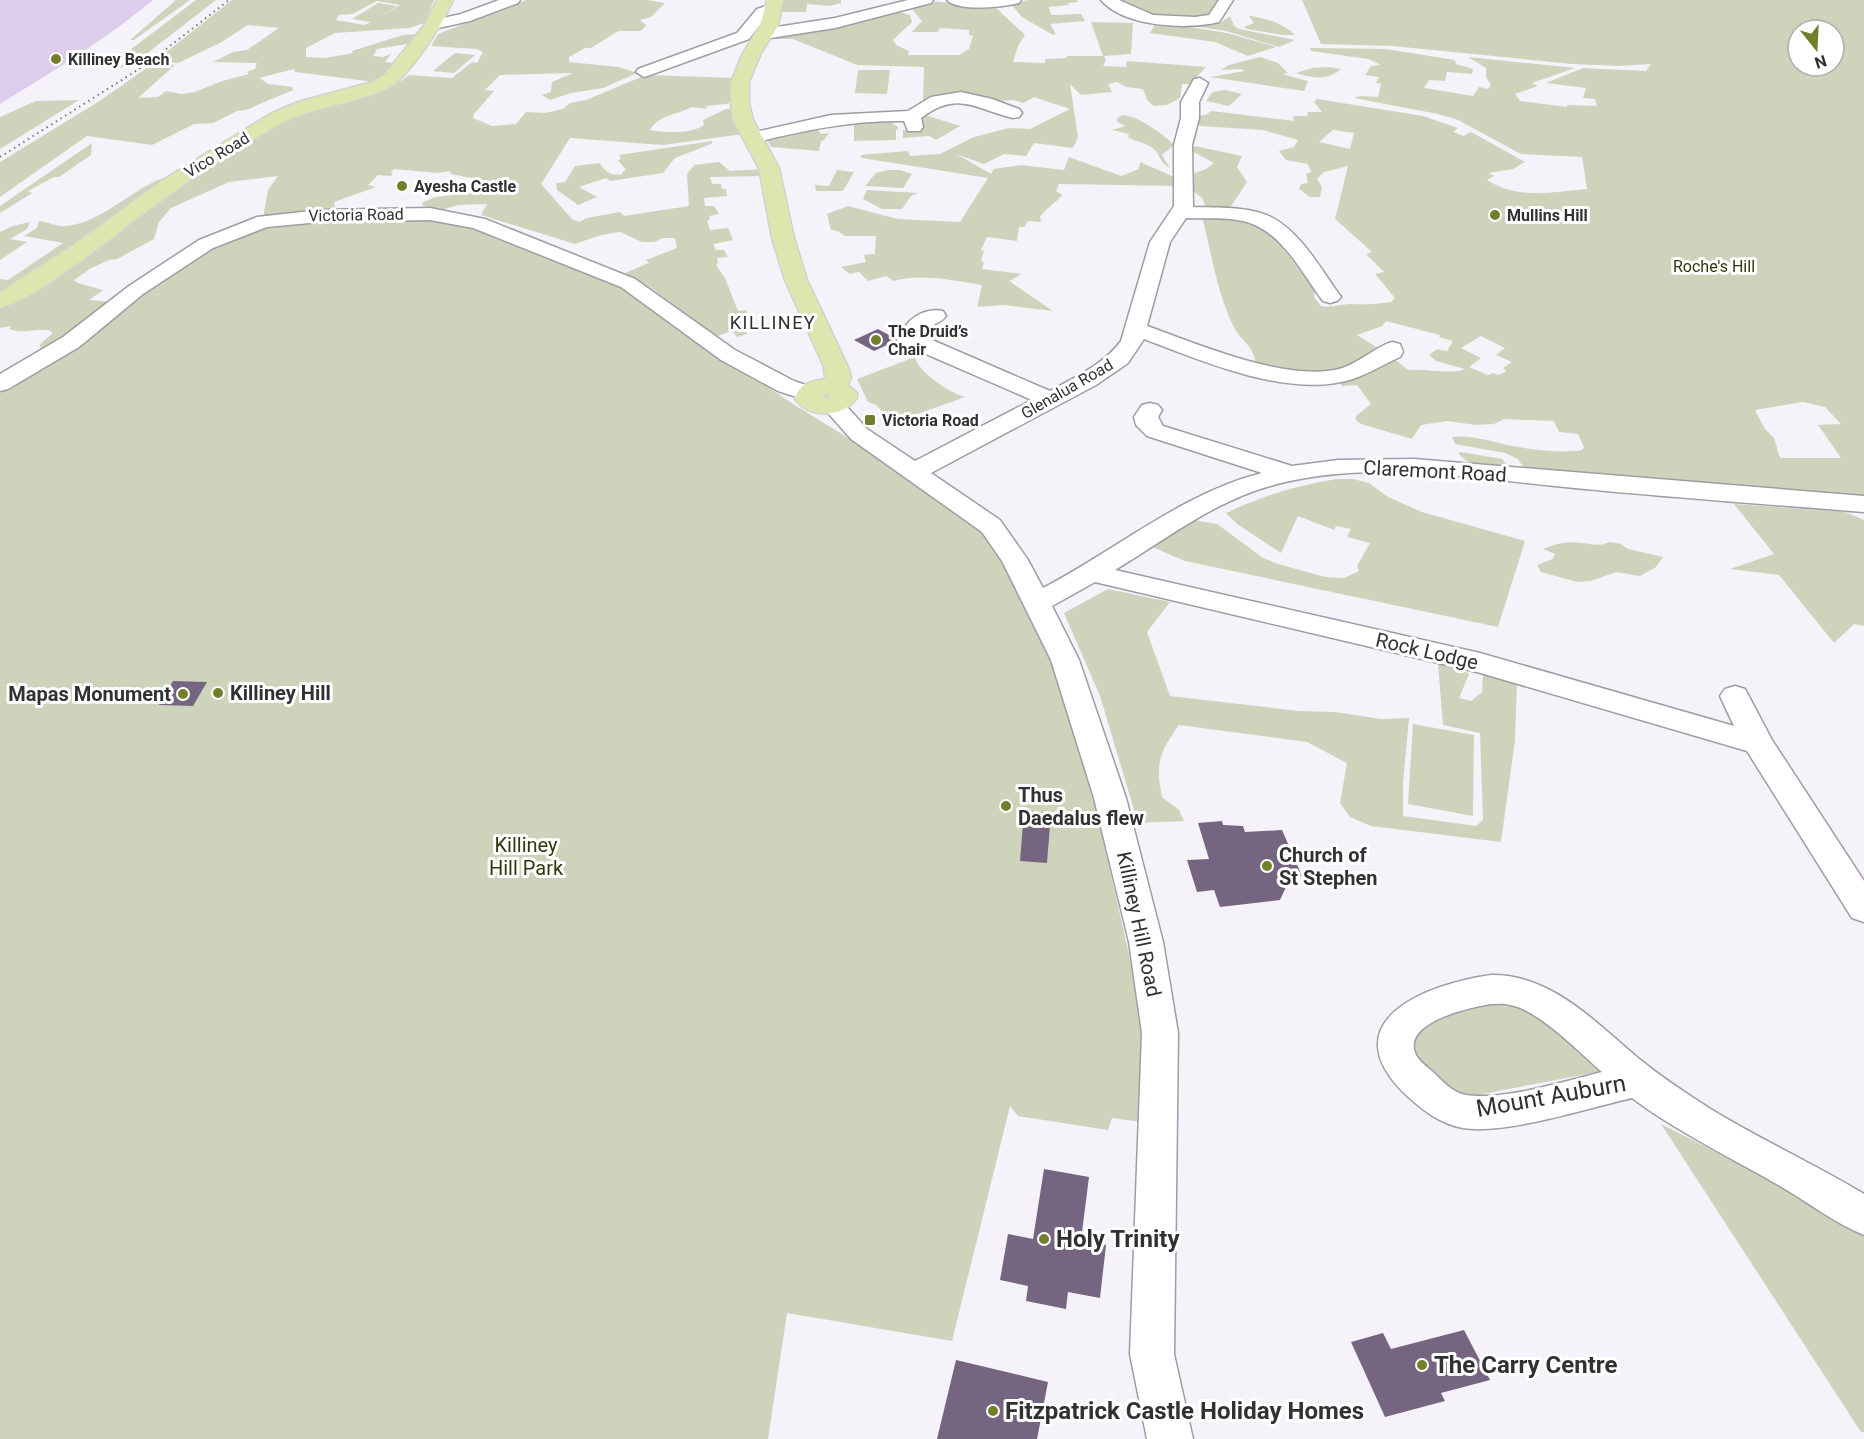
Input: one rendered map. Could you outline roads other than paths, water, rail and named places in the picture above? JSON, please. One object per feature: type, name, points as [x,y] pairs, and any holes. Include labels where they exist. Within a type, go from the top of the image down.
[{"type":"main road","name":"Vico Road","points":[[0,301],[81,250],[170,184],[279,117],[305,106],[378,86],[390,79],[411,56],[434,24],[445,0]]},
{"type":"main road","points":[[774,4],[771,19],[752,53],[739,86],[743,120],[768,168],[783,238],[796,280],[836,367],[838,377],[834,396],[815,404],[808,399],[809,394]]},
{"type":"street","points":[[434,24],[465,18],[513,0]]},
{"type":"street","points":[[764,34],[835,23],[926,0]]},
{"type":"street","points":[[954,0],[995,4],[1014,0]]},
{"type":"street","points":[[1108,0],[1144,18],[1195,22],[1214,19],[1226,0]]},
{"type":"street","points":[[644,72],[743,36],[762,12],[774,4]]},
{"type":"street","name":"Glenalua Road","points":[[913,472],[1089,380],[1119,359],[1132,342],[1160,242],[1180,212],[1185,199],[1183,143],[1190,118],[1190,102],[1200,83]]},
{"type":"street","points":[[752,138],[792,126],[833,119],[877,115],[913,121],[926,104],[952,98],[976,99],[1013,114]]},
{"type":"street","points":[[1180,212],[1240,216],[1268,224],[1295,251],[1330,297]]},
{"type":"street","name":"Victoria Road","points":[[0,384],[71,342],[136,291],[206,244],[264,221],[320,216],[430,214],[478,223],[628,283],[727,354],[786,386],[809,394]]},
{"type":"street","points":[[936,316],[923,320],[911,334],[911,339],[1050,399]]},
{"type":"street","points":[[1136,329],[1221,360],[1305,376],[1339,376],[1392,352],[1392,349]]},
{"type":"street","name":"Killiney Hill Road","points":[[834,396],[859,434],[991,526],[1015,560],[1065,660],[1110,798],[1146,942],[1160,1033],[1152,1354],[1170,1439]]},
{"type":"street","points":[[1150,410],[1146,417],[1148,425],[1155,431],[1290,474]]},
{"type":"street","name":"Claremont Road","points":[[1037,602],[1094,572],[1150,534],[1221,495],[1307,470],[1369,466],[1439,469],[1864,504]]},
{"type":"street","name":"Rock Lodge","points":[[1094,572],[1115,580],[1267,613],[1525,675],[1758,742]]},
{"type":"street","points":[[1735,696],[1758,742],[1864,909]]},
{"type":"street","name":"Mount Auburn","points":[[1638,1080],[1491,1112],[1461,1112],[1427,1091],[1398,1061],[1396,1046],[1400,1030],[1418,1012],[1442,1000],[1486,989],[1518,990],[1563,1017],[1594,1040],[1638,1080],[1725,1138],[1802,1178],[1864,1216]]},
{"type":"railway","points":[[0,157],[147,64],[229,0]]},
{"type":"place","name":"Killiney Beach","points":[[56,59]]},
{"type":"place","name":"Ayesha Castle","points":[[402,186]]},
{"type":"place","name":"Mullins Hill","points":[[1495,215]]},
{"type":"place","name":"The Druid’s Chair","points":[[876,340]]},
{"type":"place","name":"Victoria Road","points":[[870,420]]},
{"type":"place","name":"Killiney Hill","points":[[218,693]]},
{"type":"place","name":"Mapas Monument","points":[[183,694]]},
{"type":"place","name":"Thus Daedalus flew","points":[[1006,806]]},
{"type":"place","name":"Church of St Stephen","points":[[1267,866]]},
{"type":"place","name":"Holy Trinity","points":[[1044,1239]]},
{"type":"place","name":"The Carry Centre","points":[[1422,1365]]},
{"type":"place","name":"Fitzpatrick Castle Holiday Homes","points":[[993,1411]]},
{"type":"district","name":"KILLINEY","points":[[773,322]]},
{"type":"park label","name":"Roche's Hill","points":[[1714,266]]},
{"type":"park label","name":"Killiney Hill Park","points":[[526,856]]}]
